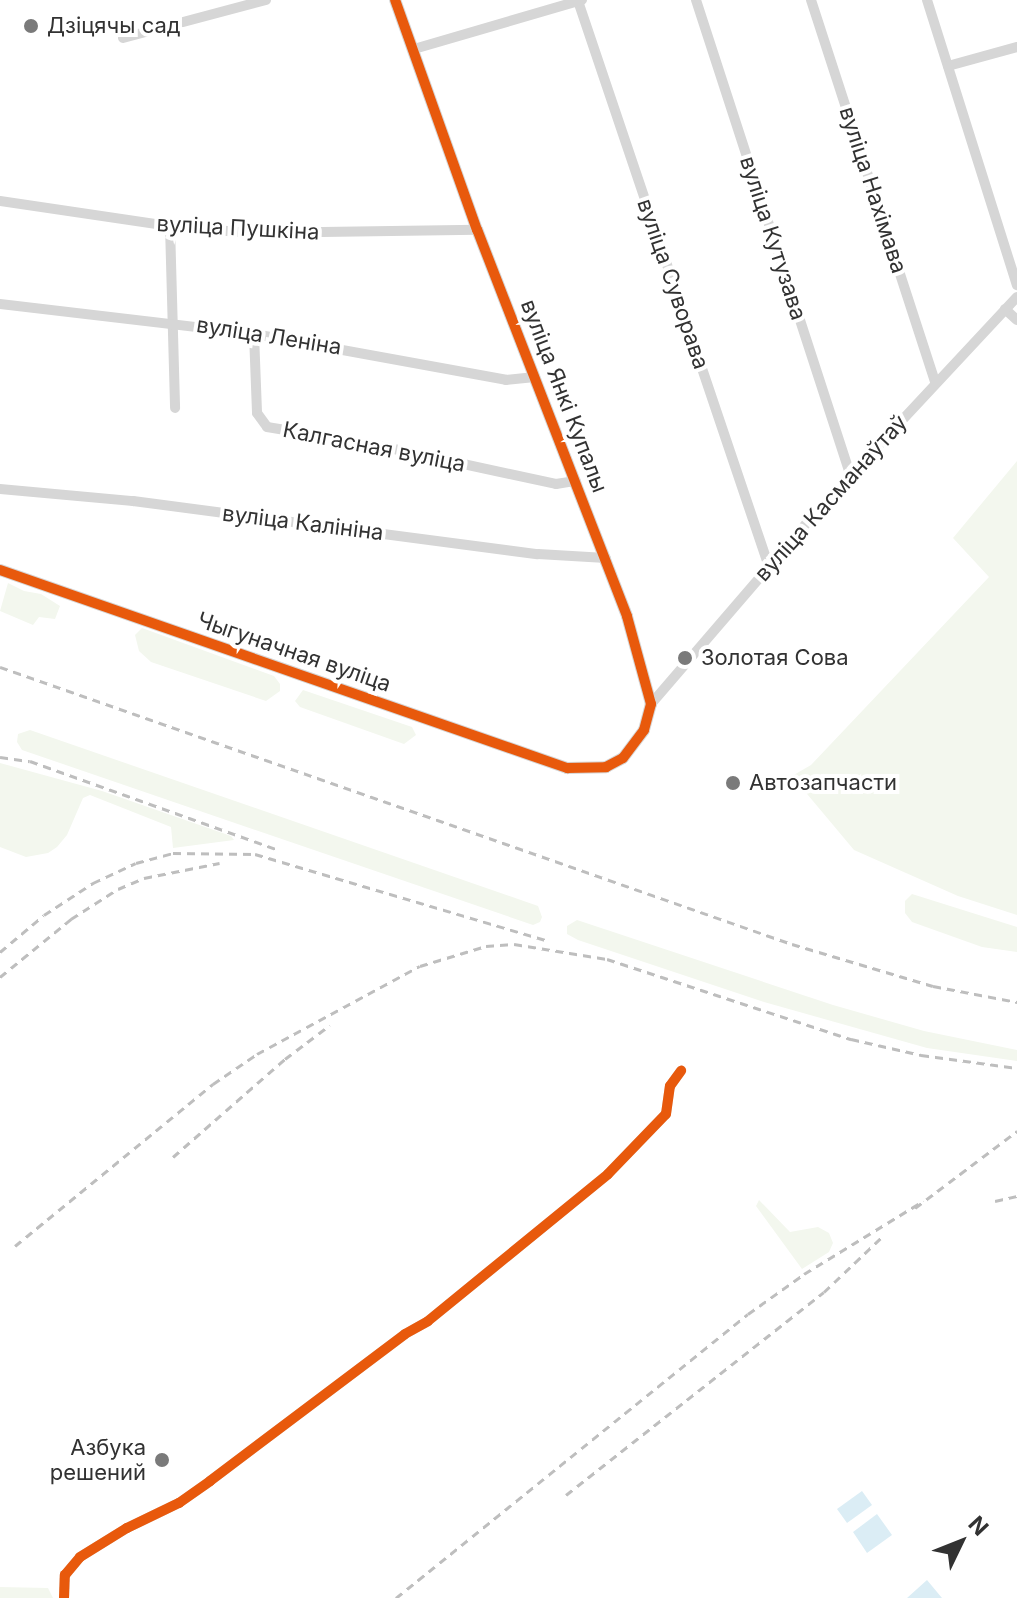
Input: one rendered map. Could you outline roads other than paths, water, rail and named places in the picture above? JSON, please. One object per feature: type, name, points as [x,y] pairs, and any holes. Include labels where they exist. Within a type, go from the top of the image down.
[{"type":"street","points":[[123,38],[266,0]]},
{"type":"street","name":"вуліца Янкі Купалы","points":[[395,0],[477,230],[606,558],[627,616],[651,704]]},
{"type":"street","name":"вуліца Кутузава","points":[[696,0],[850,475]]},
{"type":"street","name":"вуліца Нахімава","points":[[811,0],[935,381]]},
{"type":"street","points":[[927,0],[1017,285]]},
{"type":"street","points":[[414,49],[580,1]]},
{"type":"street","name":"вуліца Суворава","points":[[580,1],[769,567]]},
{"type":"street","points":[[948,66],[1017,47]]},
{"type":"street","name":"вуліца Пушкіна","points":[[0,201],[170,226],[250,233],[477,230]]},
{"type":"street","points":[[170,226],[175,408]]},
{"type":"street","name":"вуліца Касманаўтаў","points":[[651,704],[850,475],[1017,297]]},
{"type":"street","name":"вуліца Леніна","points":[[0,304],[173,322],[254,334],[368,352],[506,380],[535,377]]},
{"type":"street","points":[[1005,309],[1017,320]]},
{"type":"street","name":"Калгасная вуліца","points":[[254,334],[257,413],[267,427],[371,444],[556,484],[576,481]]},
{"type":"street","name":"вуліца Калініна","points":[[0,489],[133,501],[538,554],[606,558]]},
{"type":"street","name":"Чыгуначная вуліца","points":[[0,570],[576,769],[600,769],[623,758],[644,730],[651,704]]},
{"type":"street","points":[[64,1598],[65,1575],[80,1557],[127,1528],[179,1503],[210,1481],[405,1334],[428,1321],[608,1174],[666,1114],[670,1086],[681,1071]]},
{"type":"railway","points":[[0,667],[792,944],[933,986],[1017,1002]]},
{"type":"railway","points":[[0,757],[30,761],[278,850]]},
{"type":"railway","points":[[0,952],[44,915],[93,883],[136,863],[173,853],[255,854],[546,940]]},
{"type":"railway","points":[[0,977],[71,919],[118,889],[144,878],[220,863]]},
{"type":"railway","points":[[15,1246],[213,1084],[257,1054],[420,966],[486,946],[514,944],[607,959],[851,1039],[921,1055],[1017,1068]]},
{"type":"railway","points":[[173,1157],[285,1059],[330,1025]]},
{"type":"railway","points":[[915,1208],[1017,1131]]},
{"type":"railway","points":[[995,1201],[1017,1196]]},
{"type":"railway","points":[[396,1598],[748,1314],[804,1274],[923,1201]]},
{"type":"railway","points":[[566,1495],[824,1292],[882,1237]]},
{"type":"place","name":"Дзіцячы сад","points":[[31,26]]},
{"type":"place","name":"Золотая Сова","points":[[685,658]]},
{"type":"place","name":"Автозапчасти","points":[[733,783]]},
{"type":"place","name":"Азбука решений","points":[[162,1460]]}]
